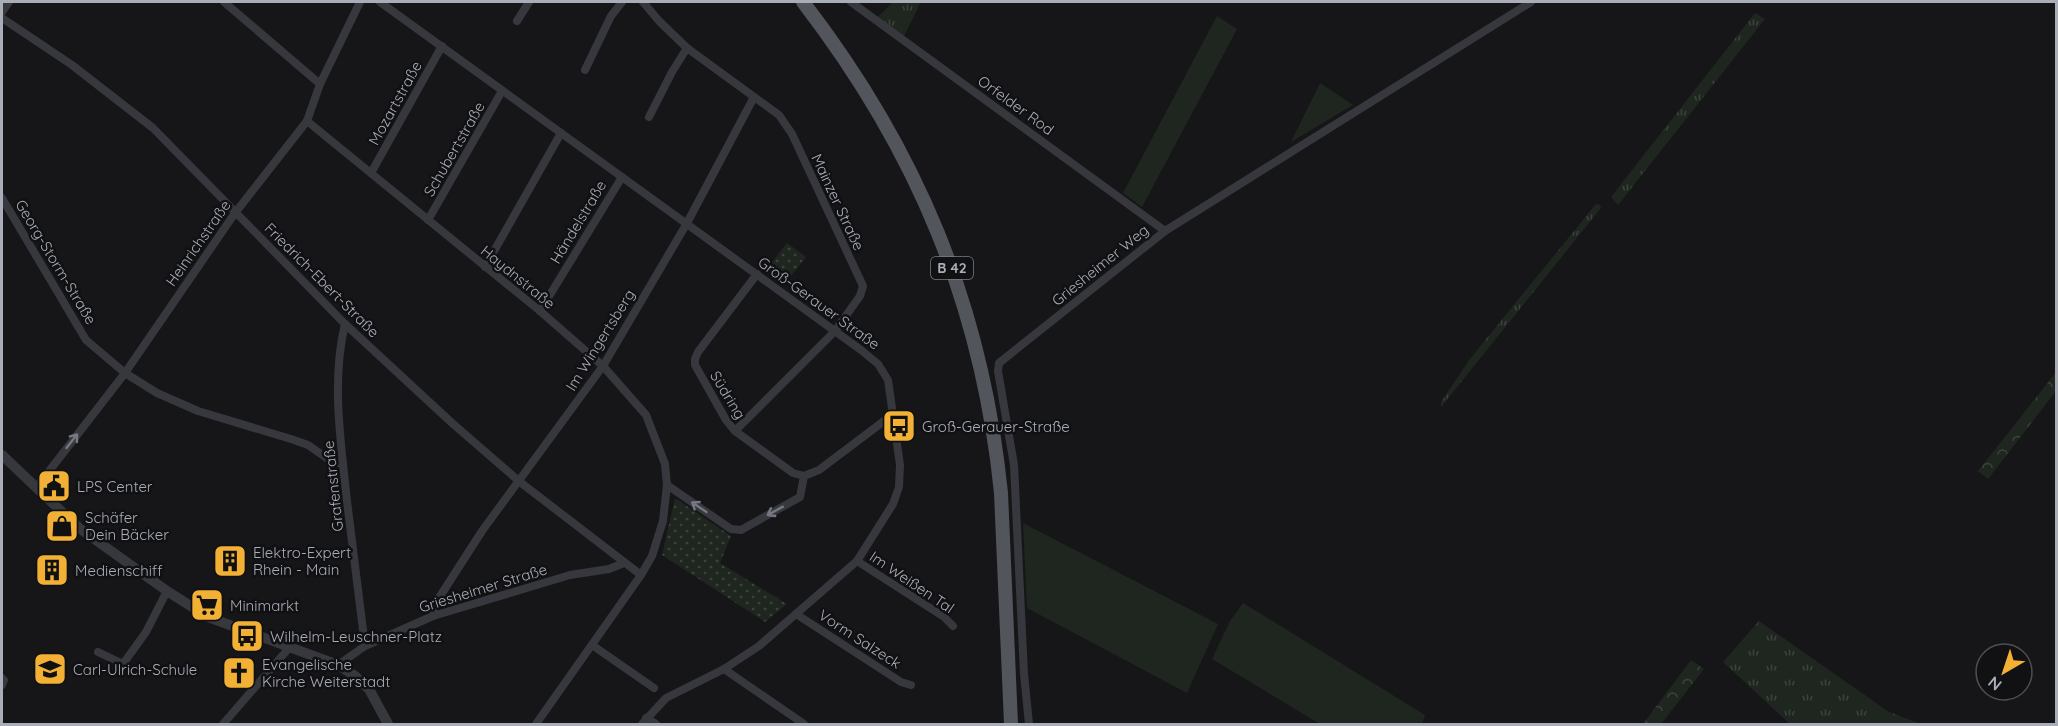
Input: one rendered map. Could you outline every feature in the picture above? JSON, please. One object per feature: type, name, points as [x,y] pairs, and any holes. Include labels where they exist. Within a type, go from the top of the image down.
[{"type":"main road","name":"B 42","points":[[803,2],[868,93],[909,167],[950,260],[964,303],[981,365],[998,458],[1011,724]]},
{"type":"street","points":[[2,12],[9,2]]},
{"type":"street","points":[[224,2],[320,84]]},
{"type":"street","name":"Heinrichstraße","points":[[36,488],[125,373],[235,213],[307,121],[320,84],[360,2]]},
{"type":"street","name":"Groß-Gerauer Straße","points":[[380,2],[835,331],[878,364],[888,380],[891,415],[900,465],[899,487],[893,504],[857,561],[759,646],[724,669],[666,698],[644,721]]},
{"type":"street","points":[[517,21],[529,2]]},
{"type":"street","points":[[585,69],[611,16],[622,2]]},
{"type":"street","name":"Mainzer Straße","points":[[643,2],[687,48],[779,115],[792,134],[862,286],[860,296],[835,331],[735,431]]},
{"type":"street","name":"Orfelder Rod","points":[[851,2],[1165,231]]},
{"type":"street","name":"Griesheimer Weg","points":[[1029,724],[1024,675],[1014,465],[998,371],[999,363],[1165,231],[1531,2]]},
{"type":"street","name":"Friedrich-Ebert-Straße","points":[[2,18],[72,65],[153,128],[345,324],[452,423],[520,482],[624,563]]},
{"type":"street","name":"Mozartstraße","points":[[371,173],[442,46]]},
{"type":"street","points":[[649,117],[687,48]]},
{"type":"street","name":"Schubertstraße","points":[[428,220],[502,91]]},
{"type":"street","name":"Im Wingertsberg","points":[[433,616],[437,601],[477,539],[603,366],[687,223],[754,97]]},
{"type":"street","name":"Haydnstraße","points":[[307,121],[540,311],[603,366],[646,415],[665,464],[667,485],[663,521],[652,556],[536,724]]},
{"type":"street","points":[[485,267],[561,133]]},
{"type":"street","name":"Händelstraße","points":[[540,311],[622,177]]},
{"type":"street","name":"Georg-Storm-Straße","points":[[2,198],[86,340],[125,373],[157,393],[198,411],[308,445],[331,461],[343,464]]},
{"type":"street","name":"Südring","points":[[757,274],[698,352],[695,365],[726,420],[735,431],[793,473],[804,476]]},
{"type":"street","name":"Grafenstraße","points":[[345,324],[340,344],[338,377],[343,464],[365,646]]},
{"type":"street","points":[[667,485],[731,529],[741,530],[800,497],[804,476],[819,470],[891,415]]},
{"type":"street","points":[[2,455],[79,528],[167,591],[208,617],[338,665],[369,689],[388,724]]},
{"type":"street","name":"Im Weißen Tal","points":[[857,561],[944,617],[953,626]]},
{"type":"street","points":[[624,563],[641,575]]},
{"type":"street","name":"Griesheimer Straße","points":[[338,665],[365,646],[433,616],[570,575],[609,569],[624,563]]},
{"type":"street","points":[[98,652],[123,664],[146,632],[167,591]]},
{"type":"street","name":"Vorm Salzeck","points":[[796,614],[901,682],[911,685]]},
{"type":"street","points":[[592,645],[654,688]]},
{"type":"street","points":[[223,724],[289,648]]},
{"type":"street","points":[[724,669],[804,724]]},
{"type":"street","points":[[2,678],[4,680],[2,685]]},
{"type":"street","points":[[644,721],[656,724]]},
{"type":"green space","points":[[893,2],[921,2],[904,36],[878,17]]},
{"type":"green space","points":[[1755,13],[1765,19],[1618,205],[1611,197]]},
{"type":"green space","points":[[1217,16],[1237,29],[1142,207],[1123,193]]},
{"type":"green space","points":[[1320,83],[1353,105],[1291,142]]},
{"type":"green space","points":[[1596,204],[1601,208],[1441,407],[1441,402],[1470,359]]},
{"type":"green space","points":[[787,243],[806,257],[784,285],[766,270]]},
{"type":"green space","points":[[2056,372],[2056,391],[1988,479],[1978,471]]},
{"type":"green space","points":[[675,498],[731,536],[720,563],[787,604],[765,622],[662,555]]},
{"type":"green space","points":[[1023,523],[1218,624],[1187,693],[1027,608]]},
{"type":"green space","points":[[1243,603],[1425,715],[1422,724],[1320,724],[1212,659],[1230,621]]},
{"type":"green space","points":[[1759,621],[1889,712],[1921,724],[1790,724],[1723,662]]},
{"type":"green space","points":[[1691,660],[1704,669],[1661,724],[1643,724]]},
{"type":"place","name":"Groß-Gerauer-Straße","points":[[899,426]]},
{"type":"place","name":"LPS Center","points":[[54,486]]},
{"type":"place","name":"Schäfer Dein Bäcker","points":[[62,526]]},
{"type":"place","name":"Elektro-Expert Rhein - Main","points":[[230,561]]},
{"type":"place","name":"Medienschiff","points":[[52,570]]},
{"type":"place","name":"Minimarkt","points":[[207,605]]},
{"type":"place","name":"Wilhelm-Leuschner-Platz","points":[[247,636]]},
{"type":"place","name":"Carl-Ulrich-Schule","points":[[50,669]]},
{"type":"place","name":"Evangelische Kirche Weiterstadt","points":[[239,673]]}]
